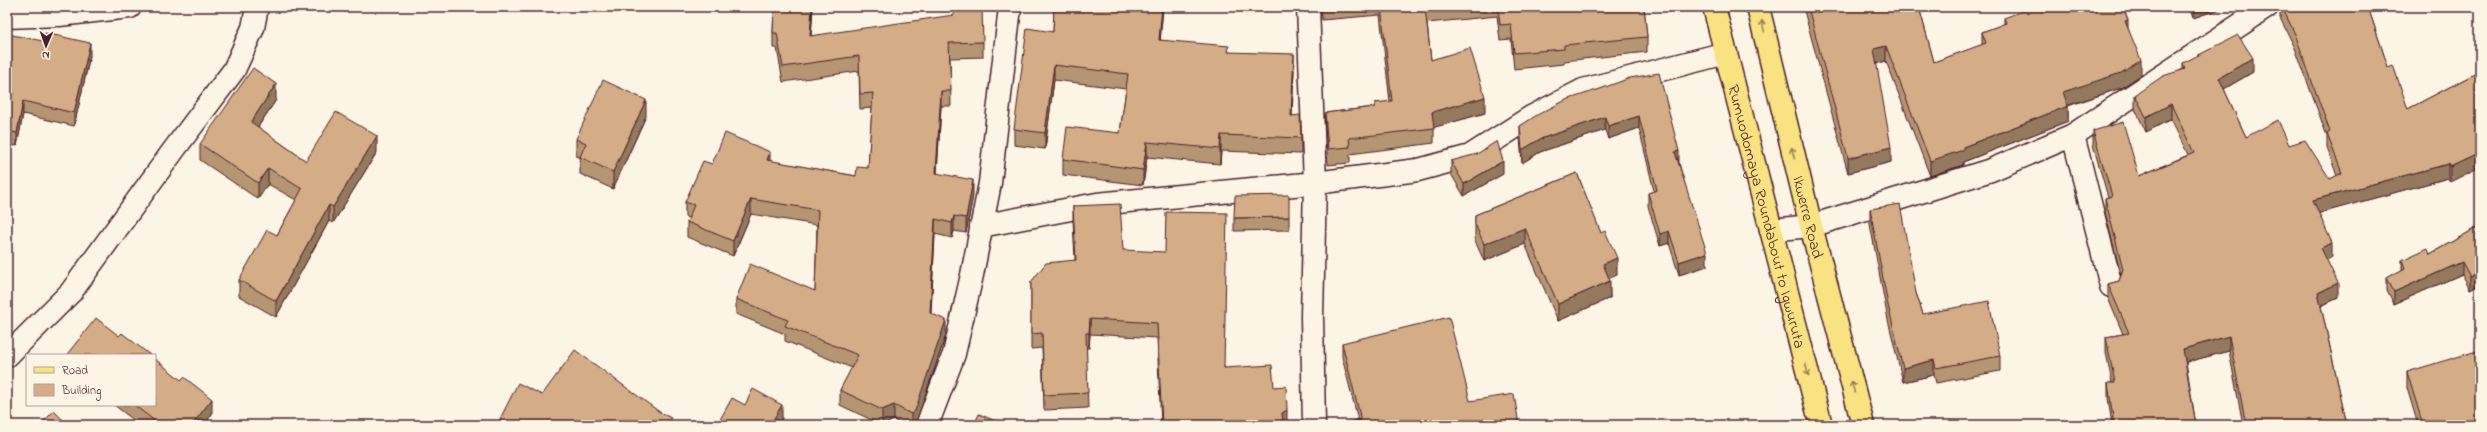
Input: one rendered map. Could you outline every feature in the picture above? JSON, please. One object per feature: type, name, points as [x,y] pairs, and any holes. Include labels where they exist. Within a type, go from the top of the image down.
[{"type":"main road","name":"Rumuodomaya Roundabout to Igwuruta","points":[[1714,7],[1821,425]]},
{"type":"main road","name":"Ikwerre Road","points":[[1758,7],[1811,226],[1863,425]]},
{"type":"street","points":[[7,17],[59,15],[130,7]]},
{"type":"street","points":[[7,356],[71,292],[173,151],[234,70],[253,28],[257,7]]},
{"type":"street","points":[[927,425],[954,354],[990,182],[1010,7]]},
{"type":"street","points":[[1308,7],[1315,183],[1312,317],[1314,425]]},
{"type":"street","points":[[1772,230],[1811,226],[1991,170],[2073,135],[2267,7]]},
{"type":"street","points":[[981,226],[1097,204],[1315,183],[1418,170],[1470,156],[1531,118],[1583,90],[1726,53]]},
{"type":"street","points":[[2073,135],[2112,286]]},
{"type":"building","points":[[774,7],[812,7],[810,36],[954,15],[954,9],[982,9],[983,42],[949,43],[951,91],[941,91],[936,173],[973,180],[966,218],[954,216],[952,223],[935,219],[930,313],[946,320],[915,411],[911,414],[894,405],[882,410],[840,390],[858,355],[785,326],[788,320],[736,299],[750,264],[815,291],[818,210],[751,199],[733,241],[687,222],[694,205],[685,202],[703,161],[712,164],[725,133],[770,152],[767,160],[856,176],[857,167],[868,168],[873,93],[860,94],[859,56],[783,67],[777,33],[773,33]]},
{"type":"building","points":[[1054,7],[1162,7],[1159,40],[1229,46],[1228,52],[1294,54],[1291,116],[1300,115],[1301,138],[1221,135],[1220,149],[1147,142],[1143,170],[1063,159],[1067,127],[1120,133],[1128,74],[1054,65],[1045,133],[1014,129],[1027,28],[1053,32]]},
{"type":"building","points":[[1381,7],[1434,7],[1425,8],[1431,60],[1470,48],[1485,97],[1432,112],[1434,128],[1349,138],[1350,147],[1328,149],[1325,113],[1375,107],[1375,103],[1392,101]]},
{"type":"building","points":[[1498,7],[1644,7],[1647,37],[1564,45],[1564,49],[1514,53],[1511,24],[1500,25]]},
{"type":"building","points":[[1808,7],[1919,7],[1934,62],[1986,43],[1982,32],[2006,23],[2004,18],[2033,7],[2123,7],[2128,20],[2125,21],[2141,60],[2121,73],[2063,92],[2068,106],[1963,147],[1963,150],[1930,161],[1886,46],[1874,49],[1891,147],[1848,158]]},
{"type":"building","points":[[2282,7],[2368,7],[2388,67],[2393,65],[2408,109],[2480,71],[2480,153],[2450,167],[2448,164],[2313,200],[2332,243],[2321,248],[2338,283],[2318,293],[2347,425],[2246,425],[2229,336],[2183,349],[2196,425],[2114,425],[2108,383],[2115,383],[2106,337],[2129,333],[2108,284],[2119,281],[2123,269],[2105,198],[2112,196],[2093,131],[2123,122],[2139,176],[2194,153],[2171,104],[2146,117],[2135,95],[2163,76],[2185,69],[2183,63],[2238,35],[2253,58],[2219,78],[2246,137],[2278,120],[2289,145],[2305,140],[2330,179],[2342,173],[2327,134],[2330,132],[2295,34]]},
{"type":"building","points":[[45,33],[90,43],[74,113],[23,101],[17,133],[7,131],[7,34],[43,41]]},
{"type":"building","points":[[253,68],[276,84],[251,122],[306,161],[336,112],[377,136],[333,207],[329,205],[276,301],[239,280],[267,230],[277,235],[302,189],[268,168],[258,183],[200,144]]},
{"type":"building","points":[[1659,73],[1679,151],[1675,152],[1707,253],[1679,262],[1669,231],[1660,234],[1648,193],[1657,190],[1639,116],[1608,126],[1605,117],[1540,139],[1522,150],[1520,126],[1537,115],[1566,100],[1630,78]]},
{"type":"building","points":[[603,80],[646,100],[613,172],[580,157],[586,143],[576,139]]},
{"type":"building","points":[[1497,141],[1503,161],[1464,184],[1451,161],[1477,154]]},
{"type":"building","points":[[1577,173],[1601,233],[1605,231],[1617,258],[1603,264],[1610,281],[1558,304],[1525,228],[1484,244],[1475,224],[1475,215]]},
{"type":"building","points":[[1289,195],[1289,217],[1234,218],[1235,196]]},
{"type":"building","points":[[1120,204],[1123,250],[1165,252],[1166,212],[1227,213],[1224,368],[1272,365],[1274,387],[1286,386],[1287,410],[1282,413],[1283,425],[1162,425],[1157,323],[1090,319],[1089,333],[1086,333],[1088,393],[1044,395],[1042,333],[1031,334],[1031,282],[1046,263],[1076,260],[1073,206]]},
{"type":"building","points":[[1900,204],[1916,293],[1923,314],[1989,301],[2000,356],[1936,368],[1934,360],[1903,368],[1888,305],[1870,209]]},
{"type":"building","points":[[2480,226],[2480,272],[2470,277],[2462,262],[2394,292],[2387,278],[2405,268],[2402,260],[2428,248],[2430,254]]},
{"type":"building","points":[[1449,317],[1470,401],[1514,394],[1519,425],[1349,425],[1348,422],[1361,420],[1342,343]]},
{"type":"building","points":[[96,318],[119,336],[122,333],[149,354],[69,354],[68,353]]},
{"type":"building","points":[[575,350],[661,413],[671,418],[670,421],[678,425],[497,425],[518,383],[542,395]]},
{"type":"building","points":[[2480,350],[2480,425],[2423,425],[2407,372]]},
{"type":"building","points":[[156,360],[181,380],[184,377],[212,399],[192,425],[160,425],[135,406],[156,406]]},
{"type":"building","points":[[753,389],[782,405],[770,425],[717,425],[732,398],[745,405]]},
{"type":"building","points":[[54,411],[68,425],[40,425]]},
{"type":"building","points":[[979,414],[1005,425],[974,425]]}]
